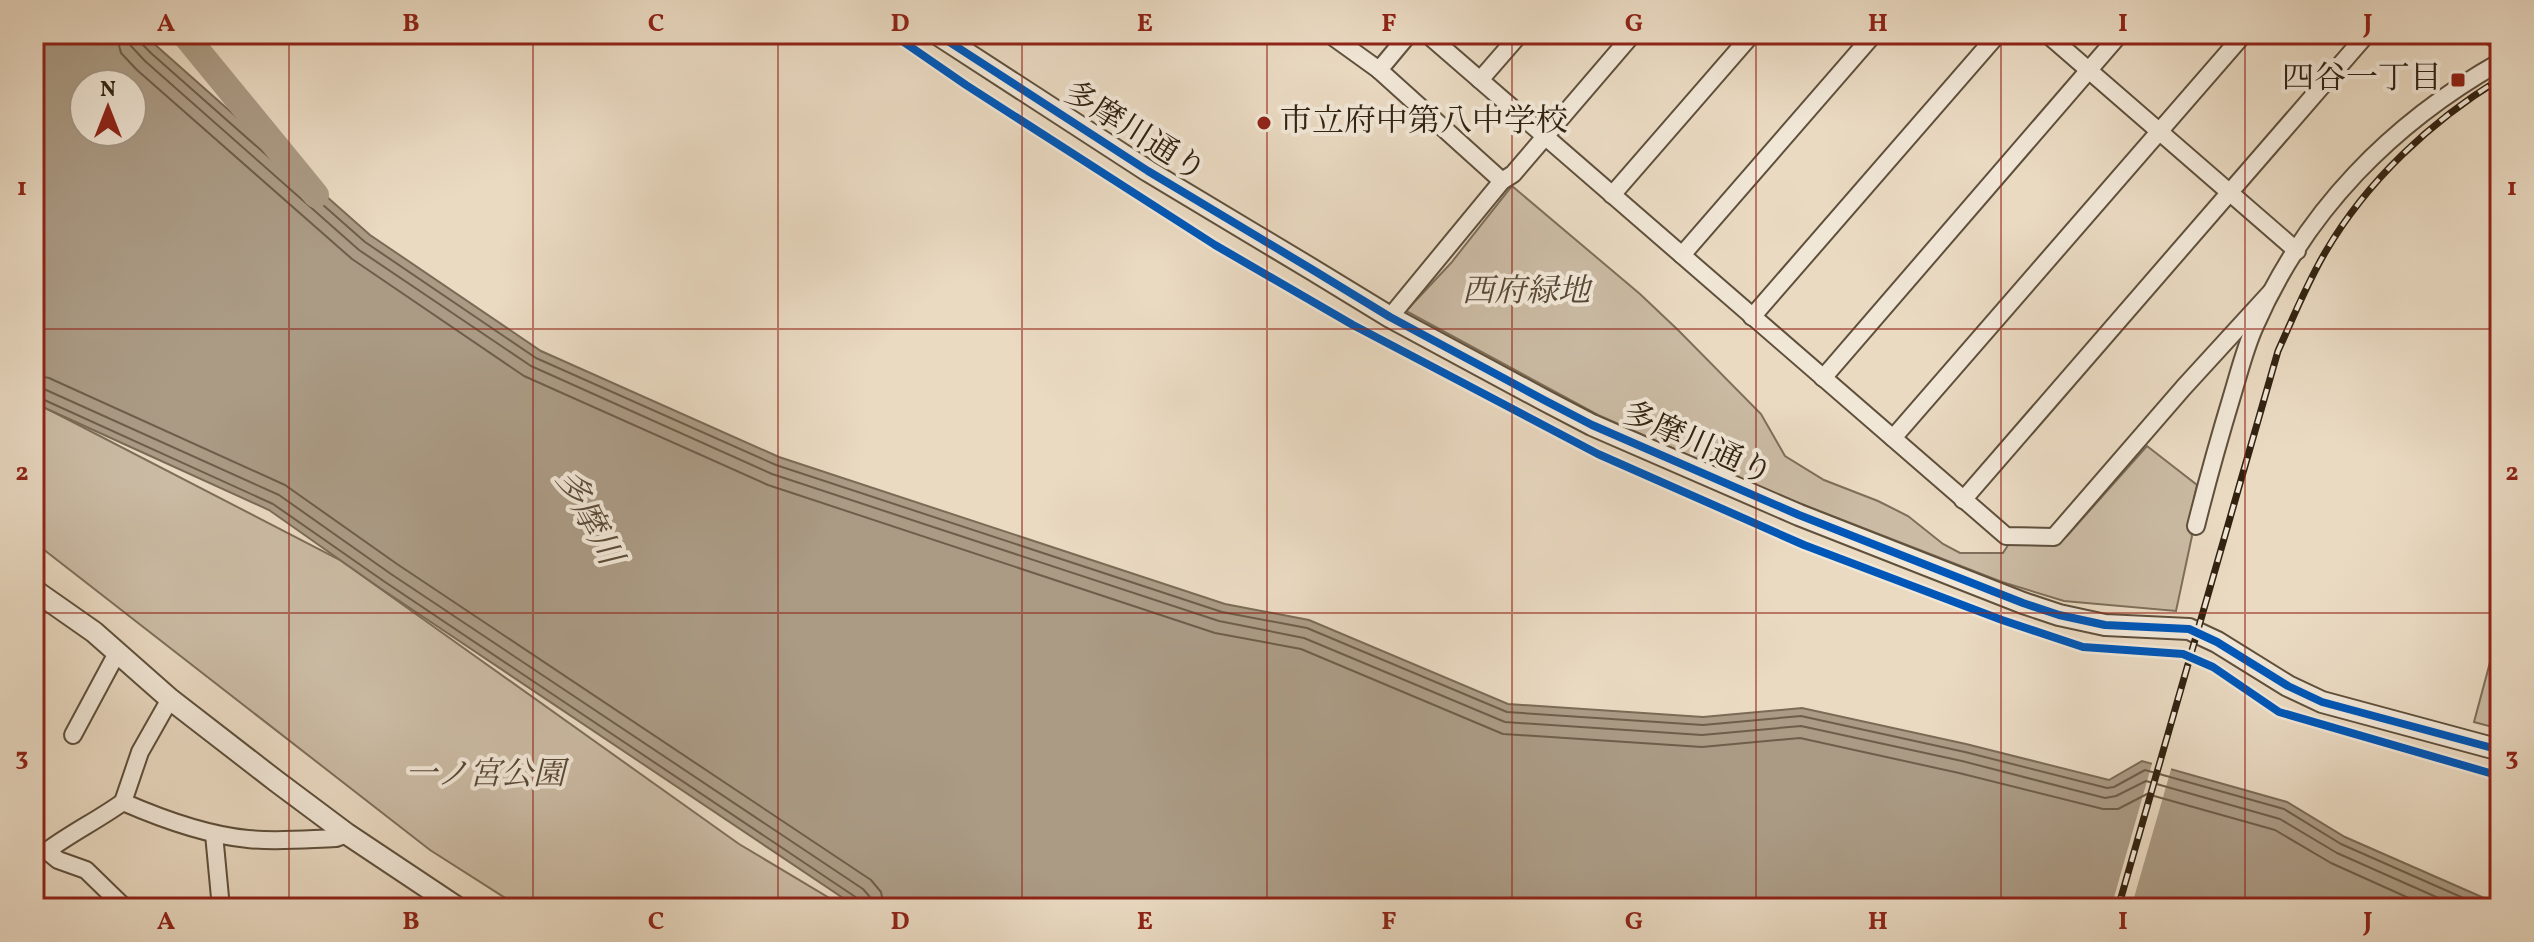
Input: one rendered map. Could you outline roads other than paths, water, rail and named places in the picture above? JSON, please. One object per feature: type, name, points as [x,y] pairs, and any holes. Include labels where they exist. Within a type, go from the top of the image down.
[{"type":"street","name":"多摩川通り","points":[[937,34],[1148,171],[1390,317],[1592,425],[1892,552],[2059,615],[2105,625],[2189,629],[2322,702],[2500,750]]},
{"type":"street","points":[[1329,34],[1379,70],[1502,181]]},
{"type":"street","points":[[1379,70],[1409,34]]},
{"type":"street","points":[[1427,34],[2006,536],[2054,537],[2271,292]]},
{"type":"street","points":[[1480,80],[1520,34]]},
{"type":"street","points":[[1390,317],[1502,181],[1513,174],[1546,137],[1633,34]]},
{"type":"street","points":[[1612,195],[1752,34]]},
{"type":"street","points":[[1682,255],[1874,34]]},
{"type":"street","points":[[1752,317],[1998,34]]},
{"type":"street","points":[[2047,34],[2297,251]]},
{"type":"street","points":[[1823,378],[2120,34]]},
{"type":"street","points":[[1893,438],[2244,34]]},
{"type":"street","points":[[1963,500],[2367,34]]},
{"type":"street","points":[[2489,34],[2500,43]]},
{"type":"street","points":[[2196,526],[2254,329],[2271,292],[2297,251],[2327,207],[2385,143],[2414,118],[2500,62]]},
{"type":"street","points":[[34,590],[94,632],[170,699],[347,834],[458,908]]},
{"type":"street","points":[[73,735],[117,653]]},
{"type":"street","points":[[40,850],[87,827],[123,802],[140,752],[170,699]]},
{"type":"street","points":[[123,802],[214,834],[280,840],[336,838],[347,834]]},
{"type":"street","points":[[214,834],[221,908]]},
{"type":"street","points":[[40,850],[86,870],[125,908]]},
{"type":"water","points":[[34,34],[143,34],[370,235],[541,351],[779,457],[1225,604],[1309,620],[1508,704],[1703,717],[1802,708],[2109,780],[2142,761],[2287,802],[2345,837],[2500,905],[2500,908],[858,908],[380,588],[269,510],[34,403]]},
{"type":"waterway","name":"多摩川","points":[[184,34],[316,195]]},
{"type":"railway","points":[[2118,908],[2278,351],[2300,301],[2342,225],[2381,177],[2425,133],[2500,79]]},
{"type":"place","name":"四谷一丁目","points":[[2458,80]]},
{"type":"place","name":"市立府中第八中学校","points":[[1264,123]]},
{"type":"park label","name":"西府緑地","points":[[1526,293]]},
{"type":"park label","name":"一ノ宮公園","points":[[485,776]]}]
